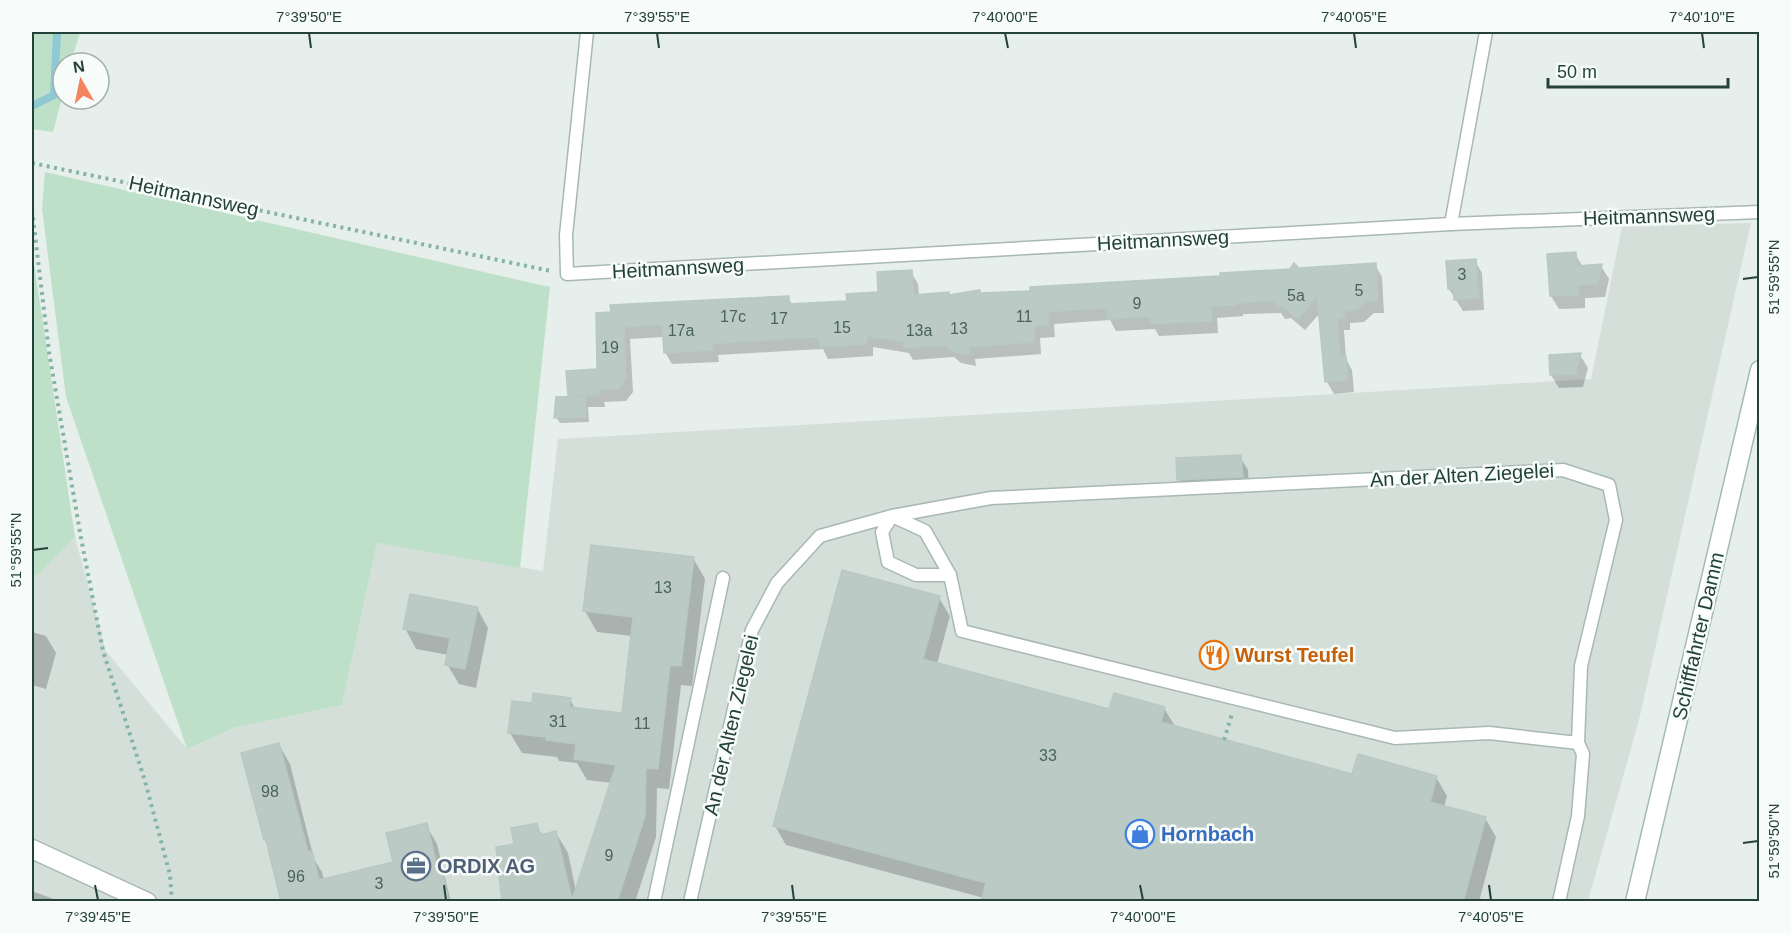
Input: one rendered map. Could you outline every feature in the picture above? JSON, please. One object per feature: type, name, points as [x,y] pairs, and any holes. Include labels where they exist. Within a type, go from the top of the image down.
[{"type":"main road","name":"Schifffahrter Damm","points":[[1635,902],[1760,370]]},
{"type":"main road","points":[[32,849],[147,902]]},
{"type":"lane","points":[[567,274],[566,235],[587,32]]},
{"type":"lane","points":[[1451,224],[1486,32]]},
{"type":"lane","name":"Heitmannsweg","points":[[567,274],[1451,224],[1760,212]]},
{"type":"lane","name":"An der Alten Ziegelei","points":[[690,902],[752,630],[777,583],[820,536],[892,516],[991,498],[1563,470],[1609,485],[1616,520],[1581,666],[1578,742]]},
{"type":"lane","points":[[950,575],[916,575],[888,562],[882,532],[892,516],[925,531],[950,575],[962,631],[1395,738],[1489,733],[1578,742],[1583,753],[1578,816],[1559,902]]},
{"type":"lane","points":[[654,902],[723,578]]},
{"type":"path","name":"Heitmannsweg","points":[[32,162],[567,274]]},
{"type":"path","points":[[32,210],[49,352],[103,651],[145,781],[170,875],[172,902]]},
{"type":"path","points":[[1224,740],[1236,699]]},
{"type":"shaded area","points":[[1751,223],[1639,720],[1588,901],[32,901],[32,576],[39,574],[75,537],[106,651],[187,749],[234,728],[342,705],[377,543],[543,571],[558,439],[1591,379],[1622,227]]},
{"type":"green space","points":[[32,32],[80,32],[74,51],[51,51],[51,111],[59,111],[53,132],[32,129]]},
{"type":"green space","points":[[45,172],[550,287],[520,568],[377,543],[342,705],[234,728],[187,749],[66,397],[42,209]]},
{"type":"green space","points":[[32,250],[75,537],[39,574],[32,576]]},
{"type":"building","points":[[1576,252],[1577,266],[1602,264],[1598,284],[1578,285],[1579,295],[1550,296],[1547,254]]},
{"type":"building","points":[[1476,259],[1479,298],[1454,300],[1454,289],[1448,289],[1446,261]]},
{"type":"building","points":[[1294,263],[1299,268],[1376,263],[1378,301],[1366,302],[1357,310],[1344,311],[1344,318],[1337,319],[1340,356],[1346,356],[1348,380],[1325,382],[1317,296],[1298,319],[1283,307],[1276,307],[1276,301],[1211,306],[1212,321],[1151,324],[1150,317],[1107,319],[1107,308],[1048,312],[1049,325],[1034,326],[1035,342],[969,347],[969,354],[952,352],[946,345],[904,348],[904,342],[867,336],[867,344],[820,347],[819,337],[795,338],[712,344],[713,350],[664,353],[662,325],[624,327],[626,379],[619,389],[598,390],[599,395],[568,395],[566,371],[597,369],[596,313],[611,312],[610,305],[789,296],[789,304],[847,301],[846,294],[878,292],[877,272],[912,270],[914,295],[949,292],[949,295],[980,290],[980,293],[1030,291],[1030,287],[1220,276],[1220,273],[1290,269]]},
{"type":"building","points":[[1581,353],[1576,374],[1550,375],[1549,355]]},
{"type":"building","points":[[585,396],[586,417],[554,418],[556,397]]},
{"type":"building","points":[[1241,455],[1243,477],[1177,480],[1176,458]]},
{"type":"building","points":[[591,545],[694,557],[681,666],[670,665],[658,769],[646,768],[645,816],[617,902],[502,902],[496,847],[514,844],[511,828],[537,823],[540,835],[556,831],[572,900],[616,765],[574,759],[576,744],[546,740],[546,737],[508,733],[512,701],[532,703],[533,693],[571,698],[569,707],[622,713],[633,617],[583,611]]},
{"type":"building","points":[[842,570],[940,596],[923,659],[1109,709],[1114,693],[1165,707],[1161,722],[1352,774],[1358,754],[1437,776],[1430,802],[1486,817],[1463,902],[981,902],[986,883],[773,826]]},
{"type":"building","points":[[410,594],[478,607],[465,669],[445,665],[450,638],[403,629]]},
{"type":"building","points":[[279,743],[308,852],[312,851],[319,880],[393,862],[386,833],[427,823],[438,871],[442,870],[449,902],[281,902],[241,753]]},
{"type":"waterway","points":[[32,106],[54,95],[57,32]]},
{"type":"place","name":"Wurst Teufel","points":[[1214,655]]},
{"type":"place","name":"Hornbach","points":[[1140,834]]},
{"type":"place","name":"ORDIX AG","points":[[416,866]]}]
